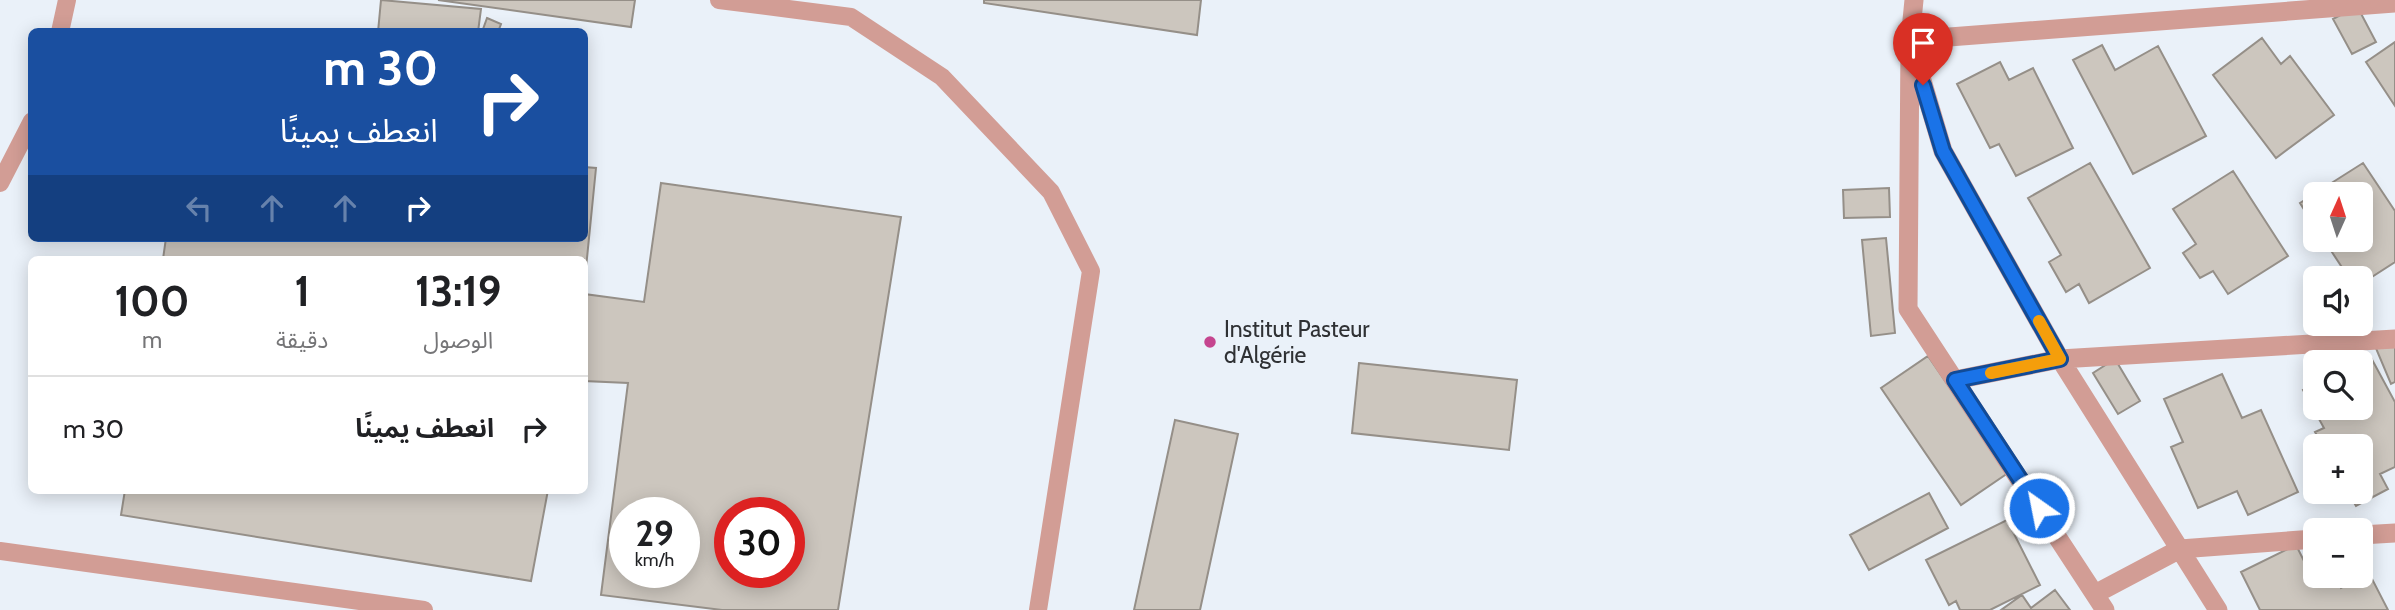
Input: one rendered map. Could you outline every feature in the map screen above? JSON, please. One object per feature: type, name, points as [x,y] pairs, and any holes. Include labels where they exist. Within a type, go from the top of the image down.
[{"type":"street","points":[[1914,0],[1910,40],[1908,309],[2100,602],[2180,549],[2303,540]]},
{"type":"street","points":[[1910,40],[2395,3]]},
{"type":"street","points":[[1910,40],[1943,151],[2060,359],[2218,610]]},
{"type":"street","points":[[1955,380],[2060,359],[2395,339]]},
{"type":"street","points":[[2373,535],[2395,533]]},
{"type":"lane","points":[[61,28],[67,0]]},
{"type":"lane","points":[[719,0],[851,17],[942,77],[1051,192],[1091,271],[1038,610]]},
{"type":"lane","points":[[0,183],[28,129]]},
{"type":"lane","points":[[0,551],[424,610]]},
{"type":"building","points":[[381,0],[481,9],[479,28],[378,28]]},
{"type":"building","points":[[438,0],[635,0],[631,27]]},
{"type":"building","points":[[984,0],[1201,0],[1197,35],[984,3]]},
{"type":"building","points":[[2357,6],[2376,42],[2352,54],[2333,19]]},
{"type":"building","points":[[487,18],[501,24],[500,28],[483,28]]},
{"type":"building","points":[[2262,38],[2281,64],[2290,56],[2334,115],[2276,158],[2213,75]]},
{"type":"building","points":[[2395,42],[2395,106],[2366,62]]},
{"type":"building","points":[[2102,45],[2115,70],[2158,46],[2206,136],[2133,174],[2073,60]]},
{"type":"building","points":[[2000,62],[2009,80],[2033,68],[2073,148],[2016,176],[1999,144],[1990,148],[1957,84]]},
{"type":"building","points":[[2090,163],[2150,268],[2089,303],[2079,284],[2066,292],[2049,262],[2061,255],[2028,198]]},
{"type":"building","points":[[2363,163],[2395,211],[2395,262],[2373,276],[2373,266],[2341,266],[2332,252],[2373,252],[2373,182],[2333,182]]},
{"type":"building","points":[[588,167],[596,168],[587,256],[163,256],[165,242],[588,242]]},
{"type":"building","points":[[2233,171],[2288,256],[2228,294],[2213,271],[2200,278],[2183,253],[2196,244],[2173,209]]},
{"type":"building","points":[[661,183],[901,217],[838,610],[722,610],[601,595],[609,532],[609,588],[700,588],[700,497],[613,497],[628,383],[588,381],[588,295],[644,302]]},
{"type":"building","points":[[1889,188],[1890,217],[1844,218],[1843,190]]},
{"type":"building","points":[[1886,238],[1895,333],[1871,336],[1862,240]]},
{"type":"building","points":[[2395,337],[2395,382],[2391,384],[2375,346]]},
{"type":"building","points":[[1928,356],[2008,473],[1961,505],[1881,388]]},
{"type":"building","points":[[2115,359],[2140,401],[2118,414],[2093,373]]},
{"type":"building","points":[[2373,361],[2395,402],[2395,467],[2380,474],[2388,489],[2373,497],[2373,434],[2316,434],[2315,432],[2324,428],[2320,420],[2373,420]]},
{"type":"building","points":[[1359,363],[1517,380],[1509,450],[1352,433]]},
{"type":"building","points":[[2222,374],[2242,418],[2261,410],[2298,492],[2248,515],[2237,491],[2198,508],[2171,447],[2183,442],[2164,399]]},
{"type":"building","points":[[1175,420],[1238,434],[1200,610],[1134,610]]},
{"type":"building","points":[[1929,493],[1948,528],[1869,570],[1850,535]]},
{"type":"building","points":[[124,494],[547,494],[531,581],[121,515]]},
{"type":"building","points":[[2007,520],[2040,585],[1990,610],[1960,610],[1956,601],[1949,605],[1926,560]]},
{"type":"building","points":[[2296,545],[2303,559],[2303,588],[2373,588],[2373,581],[2388,610],[2260,610],[2241,572]]},
{"type":"building","points":[[2055,590],[2070,610],[2001,610],[2022,595],[2031,608]]},
{"type":"slow traffic","points":[[1991,373],[2060,359],[2039,321]]},
{"type":"place","name":"Institut Pasteur d'Algérie","points":[[1210,342]]},
{"type":"route","points":[[1923,85],[1943,151],[2060,359],[1955,380],[2039,508]]}]
